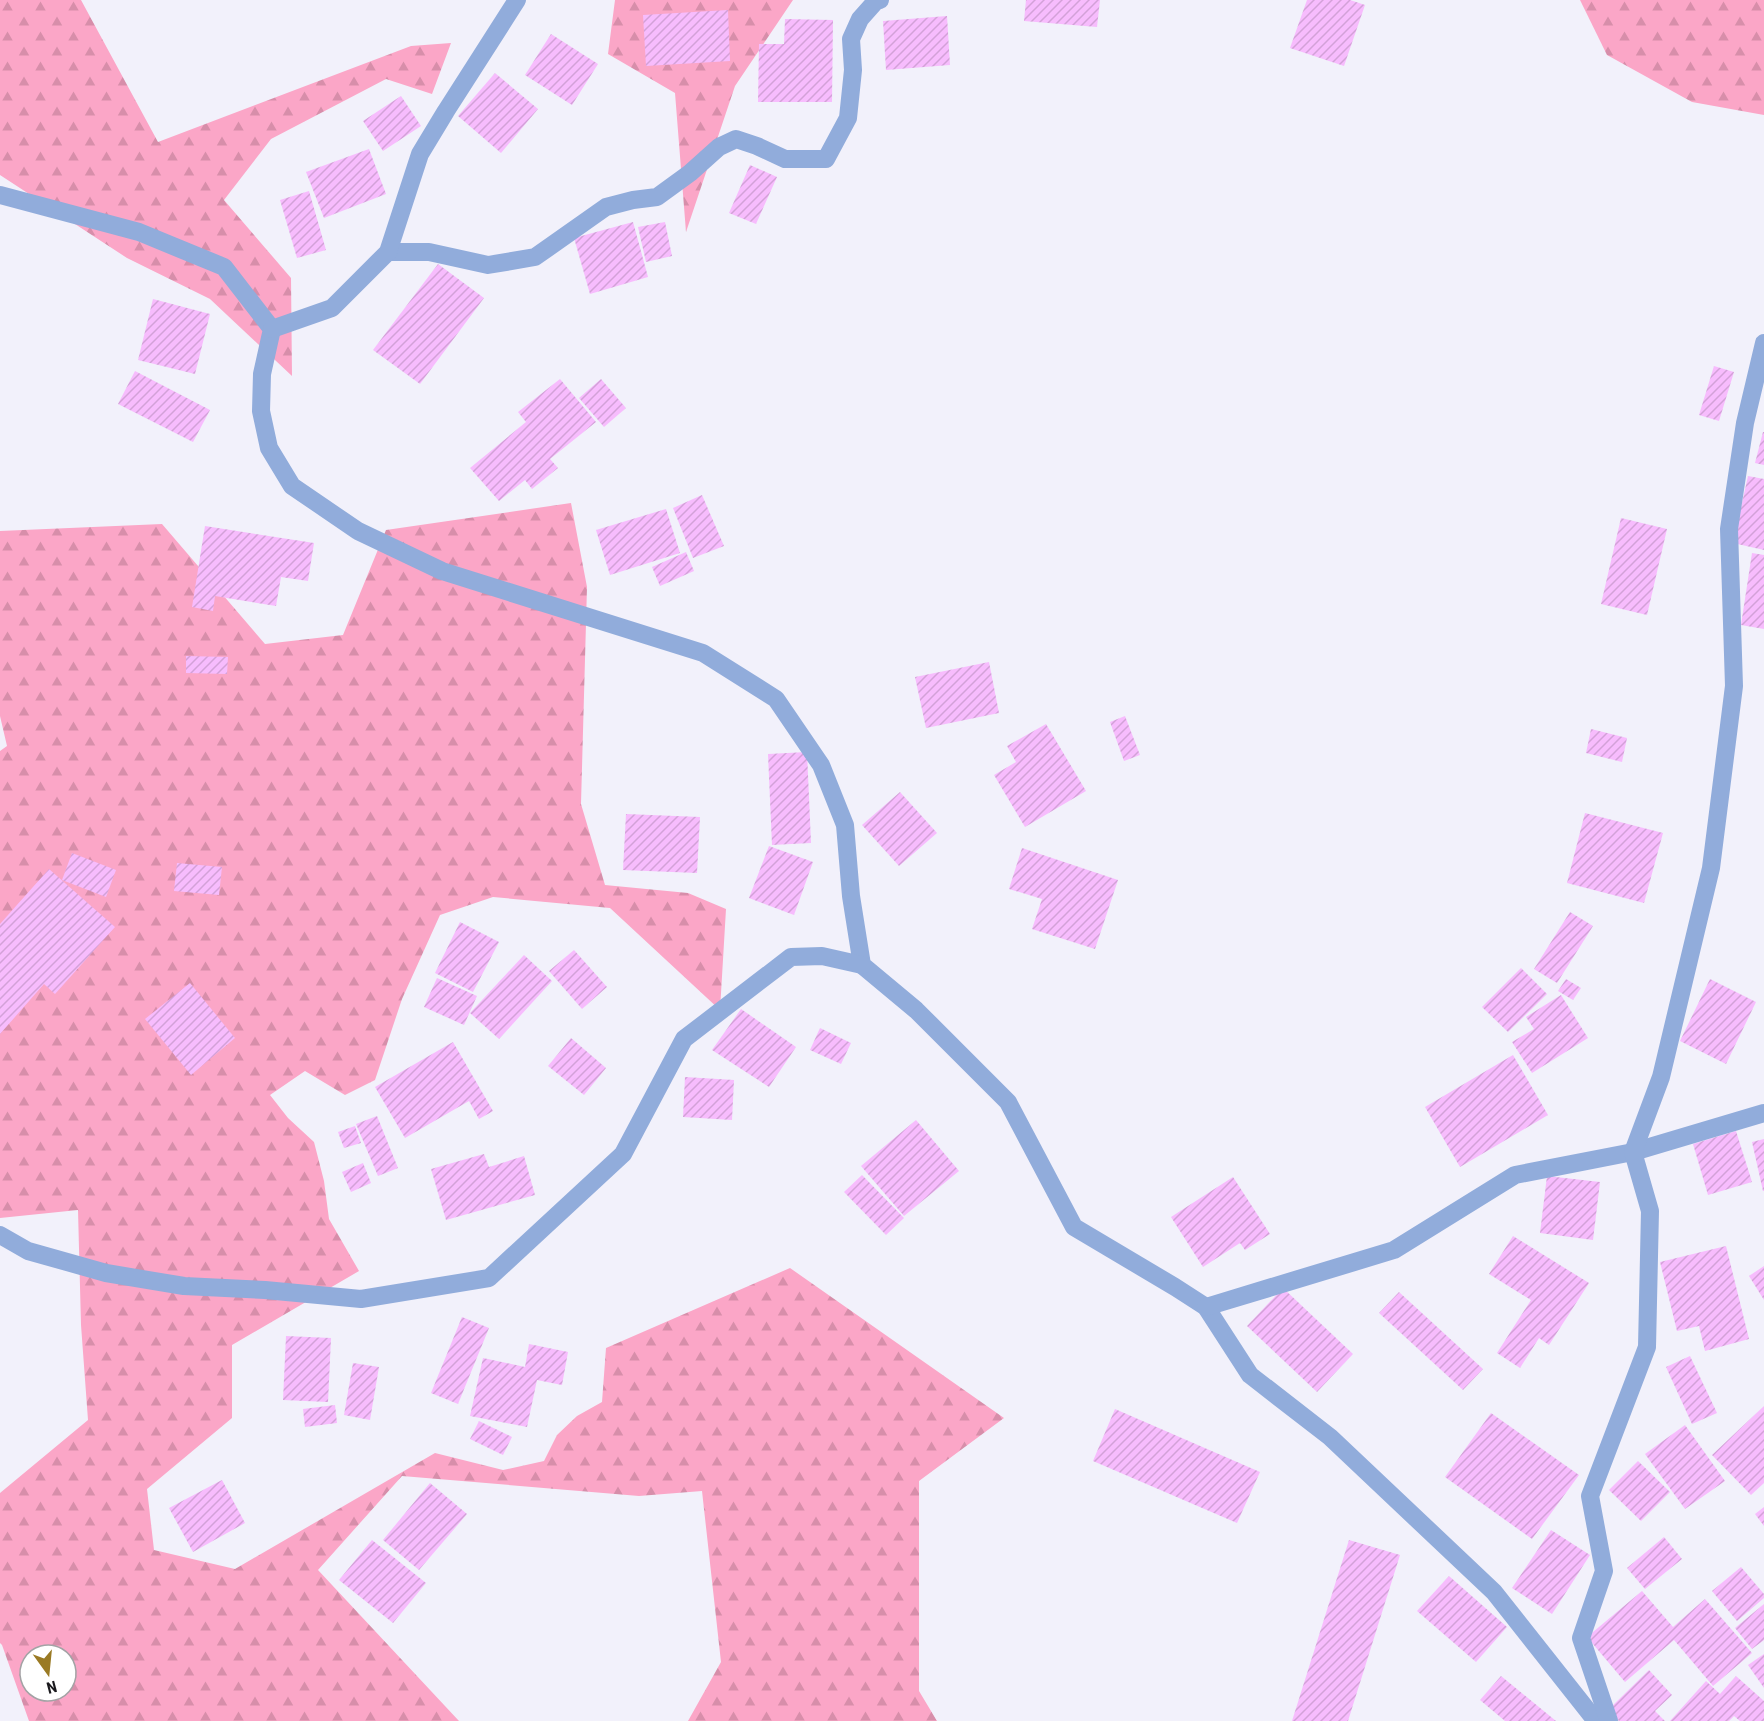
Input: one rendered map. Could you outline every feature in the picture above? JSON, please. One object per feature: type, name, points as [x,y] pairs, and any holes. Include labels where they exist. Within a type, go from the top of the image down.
[{"type":"street","points":[[272,329],[332,308],[388,252],[420,154],[517,0]]},
{"type":"street","points":[[388,252],[429,252],[488,265],[535,257],[606,207],[657,197],[690,173],[719,147],[736,140],[757,146],[785,159],[826,159],[848,118],[853,70],[851,39],[860,19],[876,1],[880,0]]},
{"type":"street","points":[[0,195],[138,232],[224,267],[272,329]]},
{"type":"street","points":[[272,329],[262,374],[261,411],[269,448],[292,486],[358,531],[442,571],[703,653],[776,699],[821,765],[845,825],[851,896],[862,964]]},
{"type":"street","points":[[1609,1721],[1603,1709],[1581,1638],[1604,1571],[1590,1496],[1647,1347],[1650,1211],[1633,1152],[1661,1077],[1711,868],[1734,686],[1729,529],[1745,423],[1764,343]]},
{"type":"street","points":[[0,1235],[28,1251],[84,1267],[184,1286],[264,1290],[361,1299],[489,1278],[623,1154],[684,1039],[791,957],[822,956],[862,964],[916,1010],[1008,1102],[1074,1227],[1206,1308],[1250,1375],[1330,1437],[1494,1592],[1596,1721]]},
{"type":"street","points":[[1206,1308],[1394,1250],[1515,1176],[1633,1152],[1764,1113]]},
{"type":"green space","points":[[0,0],[81,0],[158,142],[411,46],[451,43],[432,94],[386,79],[271,139],[224,200],[291,278],[292,376],[210,299],[127,258],[0,175]]},
{"type":"green space","points":[[615,0],[793,0],[735,86],[686,232],[675,93],[608,54]]},
{"type":"green space","points":[[1580,0],[1764,0],[1764,115],[1692,102],[1607,55]]},
{"type":"green space","points":[[571,503],[587,587],[581,804],[605,885],[688,893],[726,909],[720,1010],[610,908],[493,897],[440,915],[402,999],[375,1080],[345,1095],[305,1071],[270,1095],[288,1118],[314,1142],[324,1181],[329,1219],[359,1271],[232,1345],[232,1418],[147,1489],[154,1550],[235,1569],[435,1453],[503,1470],[544,1461],[557,1435],[577,1416],[602,1402],[606,1348],[790,1268],[1004,1418],[919,1481],[919,1691],[937,1721],[688,1721],[721,1662],[702,1491],[639,1496],[402,1476],[318,1570],[459,1721],[29,1721],[23,1703],[78,1703],[78,1643],[18,1643],[18,1690],[0,1643],[0,1493],[88,1420],[81,1325],[78,1210],[0,1218],[0,751],[7,746],[0,716],[0,531],[162,524],[265,644],[343,635],[386,530]]},
{"type":"building","points":[[1026,0],[1100,0],[1097,27],[1024,21]]},
{"type":"building","points":[[1307,0],[1350,0],[1365,5],[1344,66],[1290,48]]},
{"type":"building","points":[[728,10],[730,61],[646,66],[643,15]]},
{"type":"building","points":[[947,16],[950,65],[886,70],[883,21]]},
{"type":"building","points":[[785,19],[833,20],[832,102],[758,102],[759,44],[784,44]]},
{"type":"building","points":[[551,34],[598,64],[572,105],[525,75]]},
{"type":"building","points":[[495,73],[538,109],[501,153],[458,116]]},
{"type":"building","points":[[401,96],[421,126],[383,151],[363,121]]},
{"type":"building","points":[[369,149],[386,194],[324,218],[306,172]]},
{"type":"building","points":[[750,165],[777,177],[756,224],[729,213]]},
{"type":"building","points":[[309,191],[326,250],[297,258],[280,200]]},
{"type":"building","points":[[633,222],[648,277],[590,294],[574,238]]},
{"type":"building","points":[[665,222],[672,256],[646,262],[638,227]]},
{"type":"building","points":[[438,264],[484,298],[420,384],[373,350]]},
{"type":"building","points":[[153,299],[210,314],[195,374],[138,360]]},
{"type":"building","points":[[1714,366],[1734,372],[1719,421],[1699,415]]},
{"type":"building","points":[[135,371],[210,410],[193,442],[118,404]]},
{"type":"building","points":[[560,379],[596,422],[550,459],[558,468],[532,489],[525,480],[499,501],[470,468],[526,422],[518,412]]},
{"type":"building","points":[[601,379],[626,408],[604,427],[579,398]]},
{"type":"building","points":[[1764,432],[1764,465],[1755,463]]},
{"type":"building","points":[[1748,476],[1764,479],[1764,550],[1733,543]]},
{"type":"building","points":[[702,495],[724,546],[693,558],[673,508]]},
{"type":"building","points":[[666,509],[680,553],[610,575],[596,530]]},
{"type":"building","points":[[1621,518],[1667,529],[1647,615],[1601,604]]},
{"type":"building","points":[[205,526],[314,543],[308,581],[281,577],[276,606],[215,596],[213,611],[192,607]]},
{"type":"building","points":[[686,552],[694,571],[660,586],[652,567]]},
{"type":"building","points":[[1752,553],[1764,555],[1764,629],[1741,625]]},
{"type":"building","points":[[186,656],[228,657],[227,674],[186,673]]},
{"type":"building","points":[[989,662],[999,713],[926,728],[915,677]]},
{"type":"building","points":[[1125,716],[1140,755],[1124,761],[1110,722]]},
{"type":"building","points":[[1046,724],[1086,791],[1025,827],[994,775],[1016,762],[1007,746]]},
{"type":"building","points":[[1591,729],[1627,738],[1622,762],[1586,753]]},
{"type":"building","points":[[807,752],[811,843],[772,845],[768,754]]},
{"type":"building","points":[[900,792],[937,833],[899,866],[862,825]]},
{"type":"building","points":[[1585,813],[1663,833],[1644,903],[1567,883]]},
{"type":"building","points":[[626,814],[700,817],[697,873],[623,870]]},
{"type":"building","points":[[769,846],[813,862],[794,915],[749,898]]},
{"type":"building","points":[[1022,848],[1118,880],[1095,949],[1032,929],[1042,899],[1009,889]]},
{"type":"building","points":[[72,853],[116,870],[106,897],[62,880]]},
{"type":"building","points":[[177,863],[222,867],[219,895],[174,891]]},
{"type":"building","points":[[49,869],[115,927],[55,994],[44,984],[0,1034],[0,924]]},
{"type":"building","points":[[1570,912],[1593,926],[1557,983],[1534,969]]},
{"type":"building","points":[[460,922],[499,942],[473,992],[435,973]]},
{"type":"building","points":[[574,950],[607,987],[582,1009],[549,971]]},
{"type":"building","points":[[524,955],[552,981],[499,1039],[470,1013]]},
{"type":"building","points":[[1521,968],[1547,994],[1508,1032],[1482,1007]]},
{"type":"building","points":[[437,978],[477,996],[464,1025],[424,1007]]},
{"type":"building","points":[[1566,979],[1581,988],[1573,1000],[1558,991]]},
{"type":"building","points":[[1710,979],[1756,1002],[1726,1064],[1680,1041]]},
{"type":"building","points":[[190,983],[235,1038],[191,1075],[145,1019]]},
{"type":"building","points":[[1561,995],[1588,1038],[1532,1073],[1512,1042],[1534,1029],[1526,1017]]},
{"type":"building","points":[[741,1009],[796,1047],[769,1087],[712,1050]]},
{"type":"building","points":[[820,1028],[851,1043],[841,1064],[810,1050]]},
{"type":"building","points":[[571,1038],[606,1068],[584,1095],[548,1066]]},
{"type":"building","points":[[453,1042],[493,1111],[479,1119],[469,1101],[405,1138],[375,1087]]},
{"type":"building","points":[[1513,1055],[1548,1115],[1460,1167],[1425,1107]]},
{"type":"building","points":[[685,1077],[734,1080],[732,1120],[683,1117]]},
{"type":"building","points":[[377,1116],[398,1168],[378,1176],[356,1124]]},
{"type":"building","points":[[916,1120],[959,1171],[904,1216],[861,1166]]},
{"type":"building","points":[[355,1126],[361,1143],[344,1148],[338,1132]]},
{"type":"building","points":[[1736,1131],[1752,1182],[1708,1195],[1693,1144]]},
{"type":"building","points":[[1764,1139],[1764,1191],[1763,1191],[1752,1142]]},
{"type":"building","points":[[484,1154],[489,1167],[524,1156],[535,1195],[446,1220],[431,1169]]},
{"type":"building","points":[[363,1163],[371,1183],[351,1192],[342,1172]]},
{"type":"building","points":[[862,1175],[904,1218],[886,1235],[844,1192]]},
{"type":"building","points":[[1547,1176],[1600,1182],[1593,1240],[1540,1233]]},
{"type":"building","points":[[1233,1177],[1270,1234],[1245,1250],[1240,1243],[1203,1267],[1171,1217]]},
{"type":"building","points":[[1513,1236],[1589,1283],[1549,1345],[1539,1338],[1520,1368],[1497,1353],[1531,1300],[1489,1274]]},
{"type":"building","points":[[1726,1246],[1749,1339],[1705,1351],[1699,1326],[1677,1331],[1660,1262]]},
{"type":"building","points":[[1764,1266],[1764,1300],[1749,1276]]},
{"type":"building","points":[[1283,1288],[1353,1354],[1317,1392],[1247,1326]]},
{"type":"building","points":[[1399,1292],[1483,1369],[1463,1390],[1379,1313]]},
{"type":"building","points":[[462,1317],[489,1328],[458,1404],[431,1393]]},
{"type":"building","points":[[286,1336],[331,1338],[328,1402],[283,1400]]},
{"type":"building","points":[[529,1344],[568,1352],[562,1385],[537,1380],[527,1427],[470,1416],[483,1358],[525,1367]]},
{"type":"building","points":[[1690,1356],[1717,1413],[1692,1424],[1666,1367]]},
{"type":"building","points":[[353,1363],[379,1367],[370,1420],[344,1415]]},
{"type":"building","points":[[335,1405],[337,1423],[305,1427],[303,1409]]},
{"type":"building","points":[[1764,1406],[1764,1483],[1751,1495],[1712,1455]]},
{"type":"building","points":[[1115,1409],[1260,1472],[1237,1523],[1093,1461]]},
{"type":"building","points":[[1491,1413],[1579,1475],[1532,1539],[1445,1477]]},
{"type":"building","points":[[479,1421],[512,1437],[503,1455],[470,1439]]},
{"type":"building","points":[[1685,1425],[1725,1481],[1685,1509],[1645,1454]]},
{"type":"building","points":[[1638,1461],[1670,1492],[1641,1521],[1609,1490]]},
{"type":"building","points":[[222,1480],[245,1523],[193,1552],[169,1508]]},
{"type":"building","points":[[430,1483],[467,1514],[419,1570],[383,1540]]},
{"type":"building","points":[[1764,1507],[1764,1526],[1755,1514]]},
{"type":"building","points":[[1551,1530],[1590,1555],[1552,1614],[1512,1588]]},
{"type":"building","points":[[1664,1537],[1682,1559],[1645,1589],[1627,1568]]},
{"type":"building","points":[[372,1540],[426,1583],[393,1623],[339,1580]]},
{"type":"building","points":[[1349,1540],[1400,1555],[1348,1721],[1292,1721]]},
{"type":"building","points":[[1741,1567],[1764,1594],[1764,1598],[1737,1621],[1712,1591]]},
{"type":"building","points":[[1449,1576],[1507,1627],[1476,1662],[1417,1611]]},
{"type":"building","points":[[1642,1591],[1673,1627],[1705,1599],[1752,1653],[1713,1686],[1674,1640],[1625,1682],[1587,1637]]},
{"type":"building","points":[[1764,1604],[1764,1640],[1752,1649],[1735,1628]]},
{"type":"building","points":[[1764,1654],[1764,1688],[1748,1665]]},
{"type":"building","points":[[1649,1670],[1672,1695],[1655,1711],[1665,1721],[1619,1721],[1608,1710]]},
{"type":"building","points":[[1501,1676],[1556,1721],[1505,1721],[1480,1700]]},
{"type":"building","points":[[1736,1676],[1764,1701],[1764,1721],[1740,1721],[1734,1716],[1729,1721],[1670,1721],[1706,1681],[1720,1694]]}]
